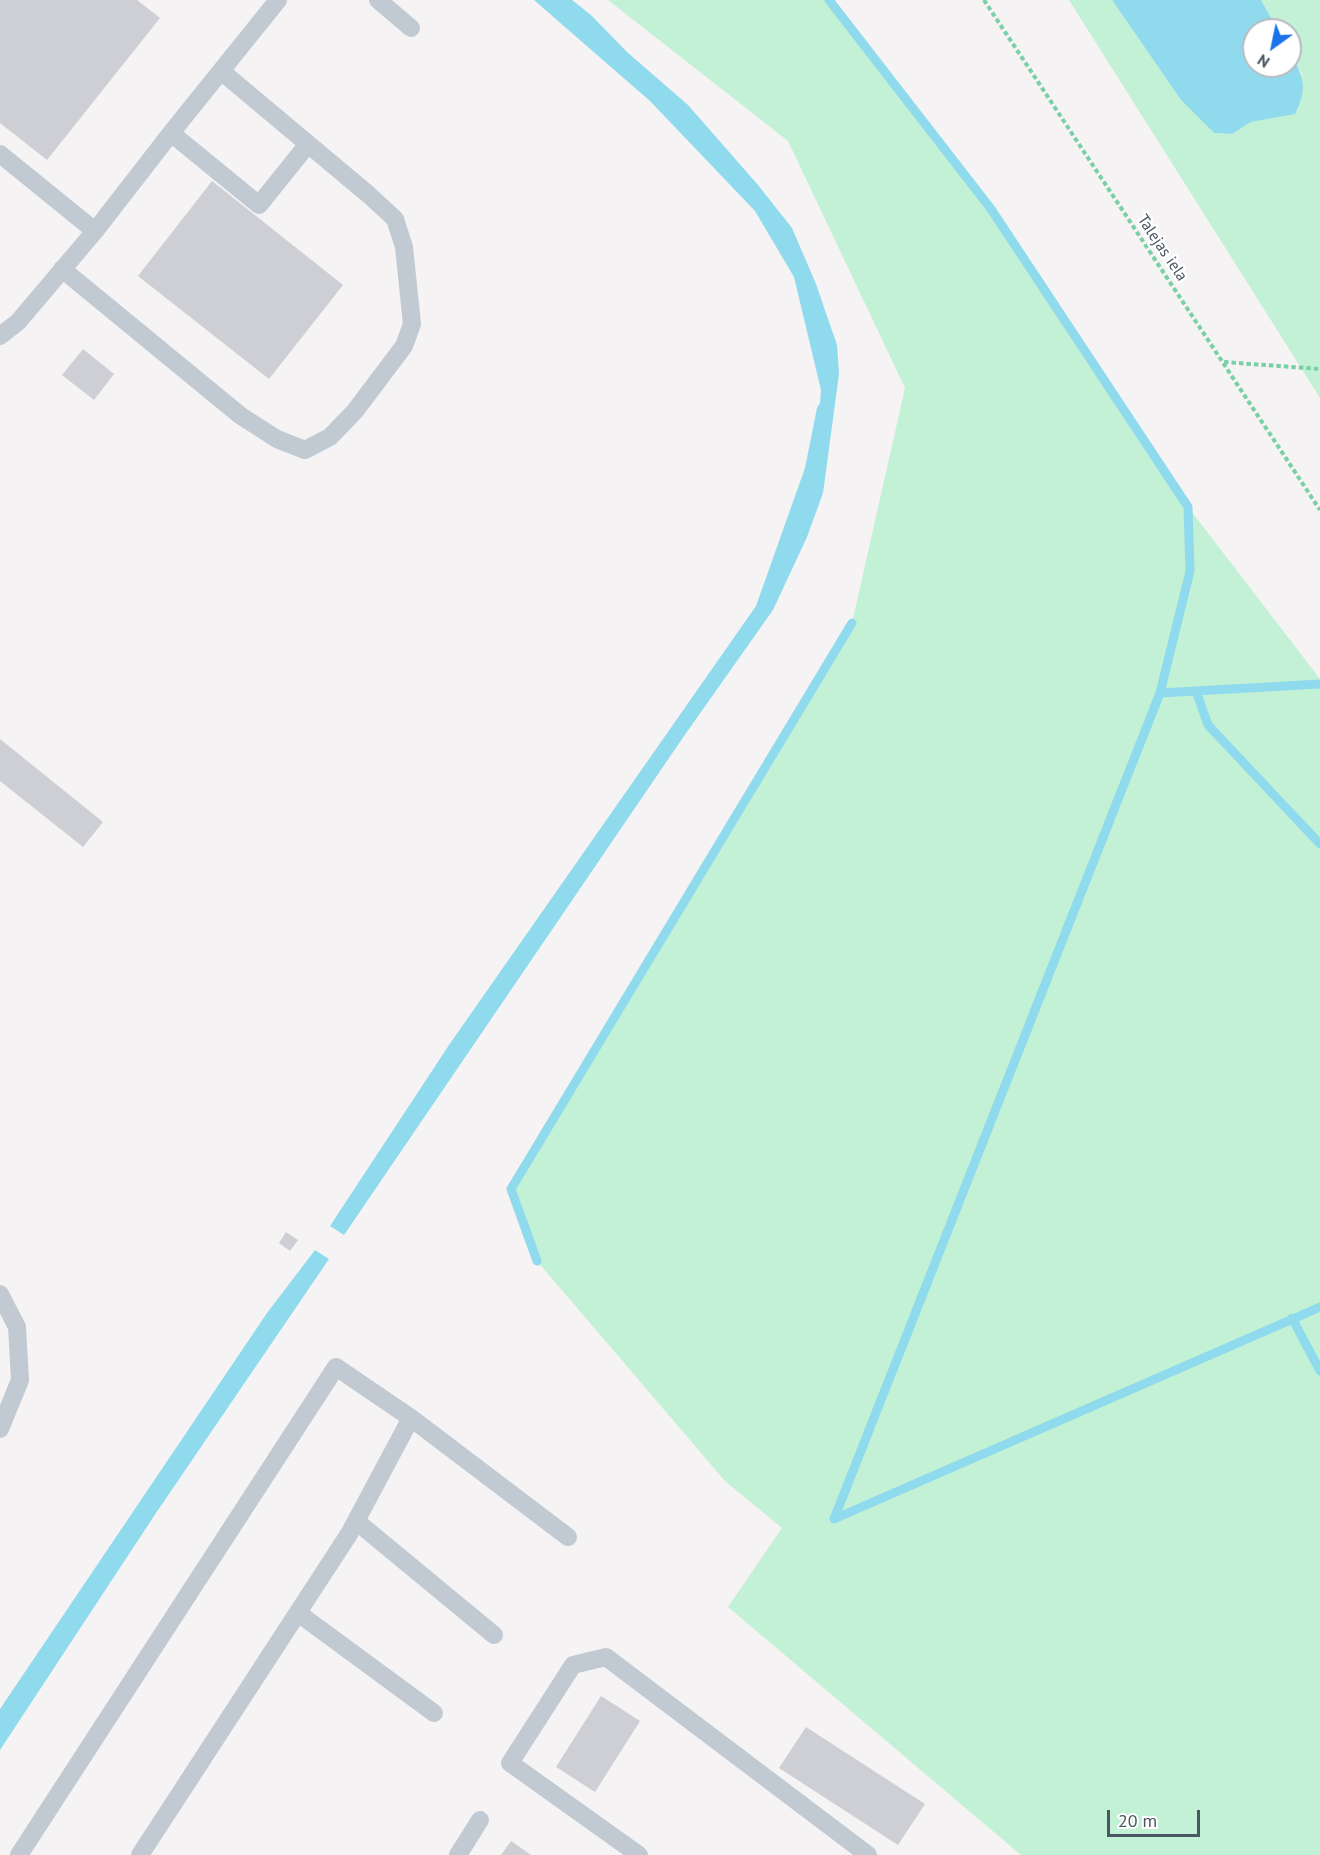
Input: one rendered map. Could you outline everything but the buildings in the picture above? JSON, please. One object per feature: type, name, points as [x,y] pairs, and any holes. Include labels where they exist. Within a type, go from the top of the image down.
[{"type":"lane","points":[[0,336],[18,322],[95,231],[278,0]]},
{"type":"lane","points":[[378,0],[411,28]]},
{"type":"lane","points":[[62,269],[241,416],[277,439],[305,450],[330,437],[355,411],[404,346],[412,324],[404,247],[395,219],[221,71]]},
{"type":"lane","points":[[171,133],[259,205],[308,144]]},
{"type":"lane","points":[[0,154],[95,231]]},
{"type":"lane","points":[[0,1294],[17,1327],[20,1380],[0,1429]]},
{"type":"lane","points":[[19,1855],[336,1367],[411,1418],[568,1537]]},
{"type":"lane","points":[[140,1855],[356,1521],[411,1418]]},
{"type":"lane","points":[[356,1521],[494,1635]]},
{"type":"lane","points":[[298,1613],[434,1713]]},
{"type":"lane","points":[[639,1855],[510,1763],[573,1665],[606,1657],[868,1855]]},
{"type":"lane","points":[[458,1855],[480,1820]]},
{"type":"path","name":"Talejas iela","points":[[984,0],[1320,510]]},
{"type":"path","points":[[1224,362],[1320,369]]},
{"type":"green space","points":[[608,0],[829,0],[991,209],[1188,507],[1320,679],[1320,1855],[1021,1855],[728,1607],[782,1528],[725,1481],[537,1261],[511,1189],[852,623],[905,388],[788,141]]},
{"type":"green space","points":[[1069,0],[1112,0],[1181,100],[1214,133],[1232,134],[1251,122],[1294,114],[1302,78],[1302,18],[1271,18],[1261,0],[1320,0],[1320,398]]},
{"type":"water","points":[[534,0],[572,0],[591,15],[627,52],[688,105],[758,185],[792,228],[816,284],[837,345],[839,374],[823,493],[807,537],[773,610],[684,736],[344,1235],[330,1226],[449,1045],[756,606],[805,468],[820,403],[821,390],[794,277],[755,211],[650,101]]},
{"type":"water","points":[[1112,0],[1261,0],[1271,18],[1242,18],[1242,78],[1302,78],[1302,97],[1295,114],[1251,122],[1232,134],[1214,133],[1181,100]]},
{"type":"water","points":[[315,1250],[329,1259],[156,1513],[0,1750],[0,1709],[267,1313]]},
{"type":"waterway","points":[[829,0],[991,209],[1188,507],[1190,571],[1160,693],[834,1519]]},
{"type":"waterway","points":[[537,1261],[511,1189],[852,623]]},
{"type":"waterway","points":[[1160,693],[1320,684]]},
{"type":"waterway","points":[[1196,691],[1208,725],[1320,844]]},
{"type":"waterway","points":[[834,1519],[1320,1307]]},
{"type":"waterway","points":[[1292,1318],[1320,1371]]}]
